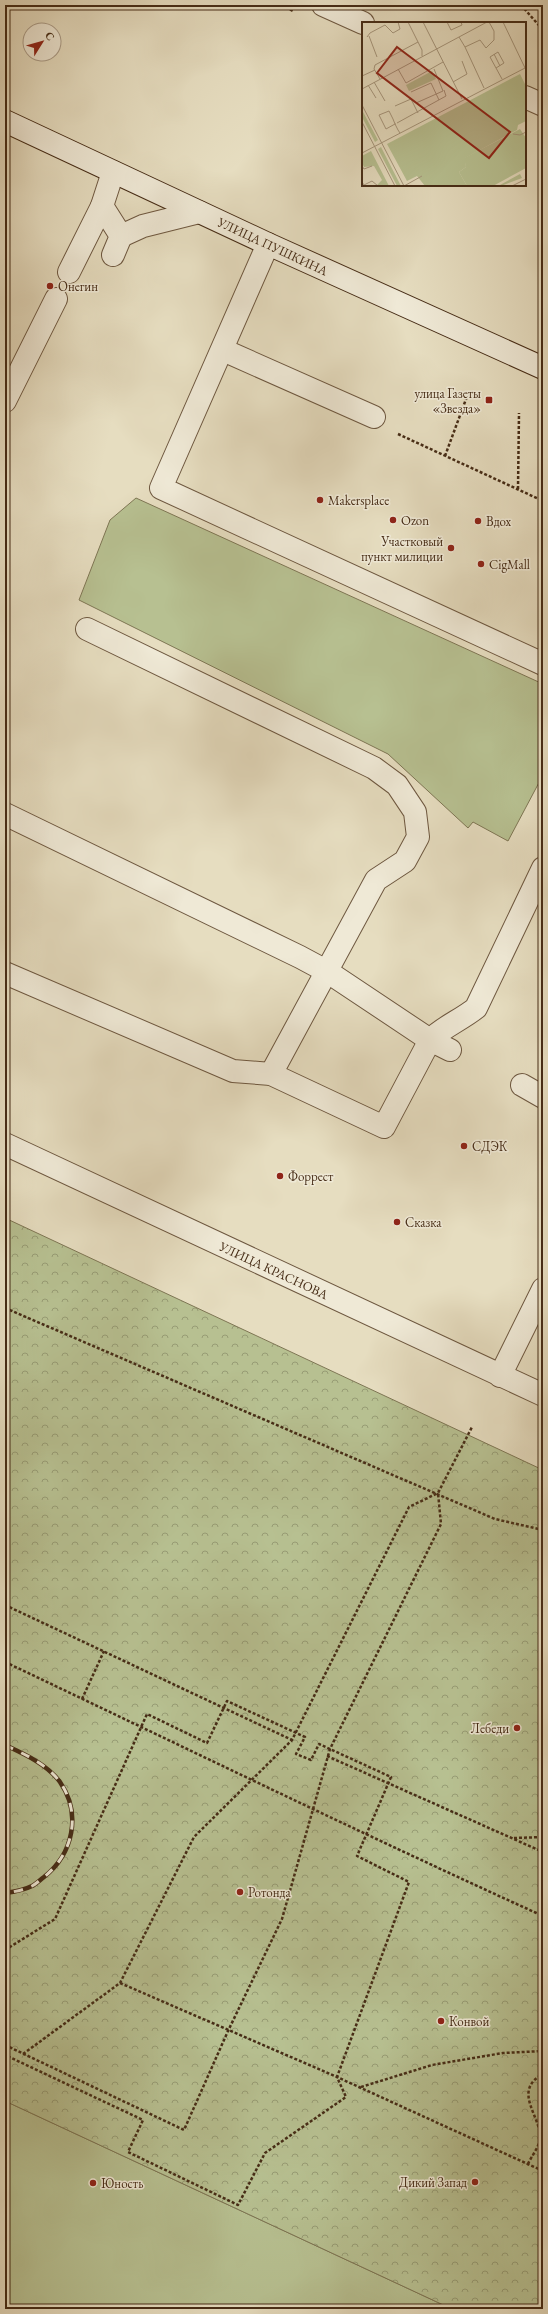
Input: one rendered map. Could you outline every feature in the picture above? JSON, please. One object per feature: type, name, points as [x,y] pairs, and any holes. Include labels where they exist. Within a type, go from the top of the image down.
[{"type":"street","points":[[323,5],[362,23]]},
{"type":"street","points":[[526,97],[543,105]]},
{"type":"street","name":"УЛИЦА ПУШКИНА","points":[[5,121],[268,244],[543,368]]},
{"type":"street","points":[[69,272],[102,206],[113,172]]},
{"type":"street","points":[[102,206],[117,245],[143,226],[199,212]]},
{"type":"street","points":[[268,244],[223,350],[161,488],[543,664]]},
{"type":"street","points":[[5,401],[56,299]]},
{"type":"street","points":[[223,350],[374,417]]},
{"type":"street","points":[[87,629],[374,768],[397,785],[415,812],[418,837],[405,861],[376,880],[328,972],[271,1074]]},
{"type":"street","points":[[5,814],[328,972],[430,1040],[450,1050]]},
{"type":"street","points":[[5,974],[233,1071],[271,1074],[384,1127],[430,1040],[439,1032],[459,1021],[476,1008],[543,868]]},
{"type":"street","points":[[522,1085],[543,1097]]},
{"type":"street","name":"УЛИЦА КРАСНОВА","points":[[5,1144],[543,1395]]},
{"type":"street","points":[[500,1376],[543,1289]]},
{"type":"path","points":[[521,5],[543,30]]},
{"type":"path","points":[[445,456],[469,391]]},
{"type":"path","points":[[518,489],[519,414]]},
{"type":"path","points":[[374,417],[380,426],[543,501]]},
{"type":"path","points":[[5,1308],[438,1493],[495,1519],[543,1530]]},
{"type":"path","points":[[5,2045],[184,2130],[228,2031],[282,1919],[327,1756],[441,1524],[438,1493],[472,1427]]},
{"type":"path","points":[[23,2054],[120,1984],[194,1837],[292,1740],[409,1507],[438,1493]]},
{"type":"path","points":[[5,1605],[292,1740]]},
{"type":"path","points":[[82,1699],[104,1651]]},
{"type":"path","points":[[5,1662],[313,1807],[366,1835],[543,1916]]},
{"type":"path","points":[[5,1950],[55,1919],[147,1714],[207,1743],[227,1700],[305,1737],[296,1754],[311,1760],[319,1744],[391,1777],[357,1856],[409,1882],[337,2077],[346,2097],[265,2153],[238,2205],[128,2152],[143,2120],[5,2055]]},
{"type":"path","points":[[327,1756],[543,1852]]},
{"type":"path","points":[[512,1838],[543,1837]]},
{"type":"path","points":[[120,1984],[337,2077],[543,2172]]},
{"type":"path","points":[[360,2088],[432,2064],[503,2053],[543,2051]]},
{"type":"path","points":[[528,2164],[542,2138],[530,2107],[528,2096],[532,2085],[543,2074]]},
{"type":"green space","points":[[136,498],[543,684],[543,775],[508,841],[473,822],[468,828],[388,754],[79,600],[110,520]]},
{"type":"green space","points":[[5,1218],[543,1470],[543,2309],[452,2309],[5,2101]]},
{"type":"green space","name":"Юность","points":[[5,2101],[452,2309],[5,2309]]},
{"type":"railway","points":[[5,1745],[35,1760],[55,1776],[67,1794],[71,1807],[72,1820],[68,1845],[54,1868],[32,1886],[22,1890],[5,1893]]},
{"type":"place","name":"Онегин","points":[[50,286]]},
{"type":"place","name":"улица Газеты «Звезда»","points":[[489,400]]},
{"type":"place","name":"Makersplace","points":[[320,500]]},
{"type":"place","name":"Ozon","points":[[393,520]]},
{"type":"place","name":"Вдох","points":[[478,521]]},
{"type":"place","name":"Участковый пункт милиции","points":[[451,548]]},
{"type":"place","name":"CigMall","points":[[481,564]]},
{"type":"place","name":"СДЭК","points":[[464,1146]]},
{"type":"place","name":"Форрест","points":[[280,1176]]},
{"type":"place","name":"Сказка","points":[[397,1222]]},
{"type":"place","name":"Лебеди","points":[[517,1728]]},
{"type":"place","name":"Ротонда","points":[[240,1892]]},
{"type":"place","name":"Конвой","points":[[441,2021]]},
{"type":"place","name":"Дикий Запад","points":[[475,2182]]},
{"type":"place","name":"Юность","points":[[93,2183]]}]
